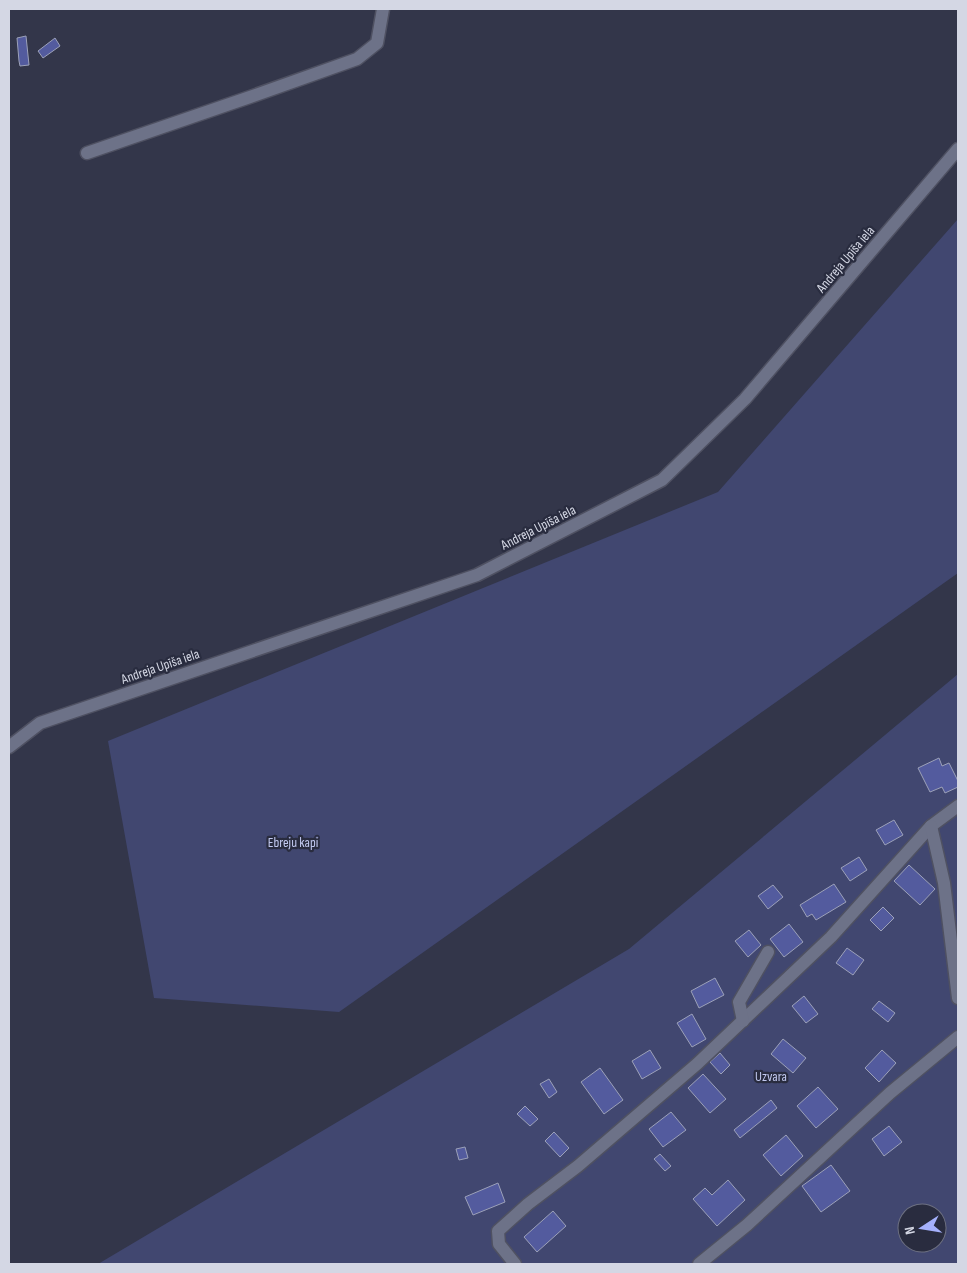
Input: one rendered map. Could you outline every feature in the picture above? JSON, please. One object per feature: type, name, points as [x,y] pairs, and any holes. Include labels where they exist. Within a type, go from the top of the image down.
[{"type":"street","points":[[87,154],[357,59],[377,43],[383,9]]},
{"type":"street","name":"Andreja Upīša iela","points":[[9,747],[40,723],[477,575],[662,480],[745,399],[958,149]]},
{"type":"street","points":[[515,1264],[499,1244],[498,1231],[528,1204],[578,1166],[690,1070],[831,937],[931,826],[958,806]]},
{"type":"street","points":[[931,826],[944,882],[958,998]]},
{"type":"street","points":[[743,1021],[740,1002],[768,952]]},
{"type":"street","points":[[700,1264],[747,1225],[890,1093],[958,1037]]},
{"type":"green space","name":"Ebreju kapi","points":[[958,219],[958,573],[339,1012],[154,998],[108,741],[718,492]]},
{"type":"green space","name":"Uzvara","points":[[958,674],[958,1264],[98,1264],[629,949]]},
{"type":"building","points":[[26,36],[29,65],[20,66],[17,38]]},
{"type":"building","points":[[55,38],[60,46],[43,58],[38,51]]},
{"type":"building","points":[[939,758],[942,766],[949,763],[958,781],[958,787],[945,793],[942,787],[930,792],[918,768]]},
{"type":"building","points":[[894,820],[903,835],[885,845],[876,830]]},
{"type":"building","points":[[859,857],[867,870],[850,881],[841,868]]},
{"type":"building","points":[[909,865],[935,889],[920,905],[894,881]]},
{"type":"building","points":[[834,884],[846,902],[816,920],[812,914],[807,917],[800,905]]},
{"type":"building","points":[[773,885],[783,897],[768,909],[758,896]]},
{"type":"building","points":[[883,907],[894,918],[881,931],[870,920]]},
{"type":"building","points":[[789,924],[803,942],[784,957],[770,939]]},
{"type":"building","points":[[749,930],[761,945],[748,957],[735,941]]},
{"type":"building","points":[[847,948],[864,960],[853,975],[836,963]]},
{"type":"building","points":[[715,978],[724,995],[699,1008],[691,991]]},
{"type":"building","points":[[804,996],[818,1014],[806,1023],[792,1006]]},
{"type":"building","points":[[879,1001],[895,1013],[888,1022],[872,1009]]},
{"type":"building","points":[[692,1014],[706,1039],[692,1047],[677,1023]]},
{"type":"building","points":[[783,1039],[806,1058],[793,1073],[771,1054]]},
{"type":"building","points":[[650,1050],[661,1068],[642,1079],[632,1061]]},
{"type":"building","points":[[882,1050],[896,1063],[879,1082],[865,1068]]},
{"type":"building","points":[[720,1053],[730,1065],[721,1074],[710,1062]]},
{"type":"building","points":[[600,1068],[623,1100],[604,1114],[581,1082]]},
{"type":"building","points":[[703,1074],[726,1099],[710,1113],[688,1088]]},
{"type":"building","points":[[549,1079],[557,1092],[549,1098],[540,1084]]},
{"type":"building","points":[[818,1087],[838,1109],[816,1128],[797,1106]]},
{"type":"building","points":[[771,1100],[777,1108],[740,1138],[734,1130]]},
{"type":"building","points":[[525,1106],[538,1119],[530,1126],[517,1114]]},
{"type":"building","points":[[671,1112],[686,1130],[663,1147],[649,1129]]},
{"type":"building","points":[[889,1126],[902,1142],[884,1156],[872,1139]]},
{"type":"building","points":[[554,1132],[569,1148],[560,1157],[545,1141]]},
{"type":"building","points":[[786,1135],[803,1156],[781,1176],[763,1155]]},
{"type":"building","points":[[465,1147],[468,1158],[459,1160],[456,1149]]},
{"type":"building","points":[[660,1154],[671,1166],[665,1171],[654,1159]]},
{"type":"building","points":[[831,1165],[850,1191],[821,1212],[802,1186]]},
{"type":"building","points":[[728,1180],[745,1200],[717,1226],[693,1199],[705,1188],[712,1195]]},
{"type":"building","points":[[498,1183],[505,1202],[473,1215],[465,1197]]},
{"type":"building","points":[[553,1211],[566,1226],[537,1252],[524,1237]]}]
